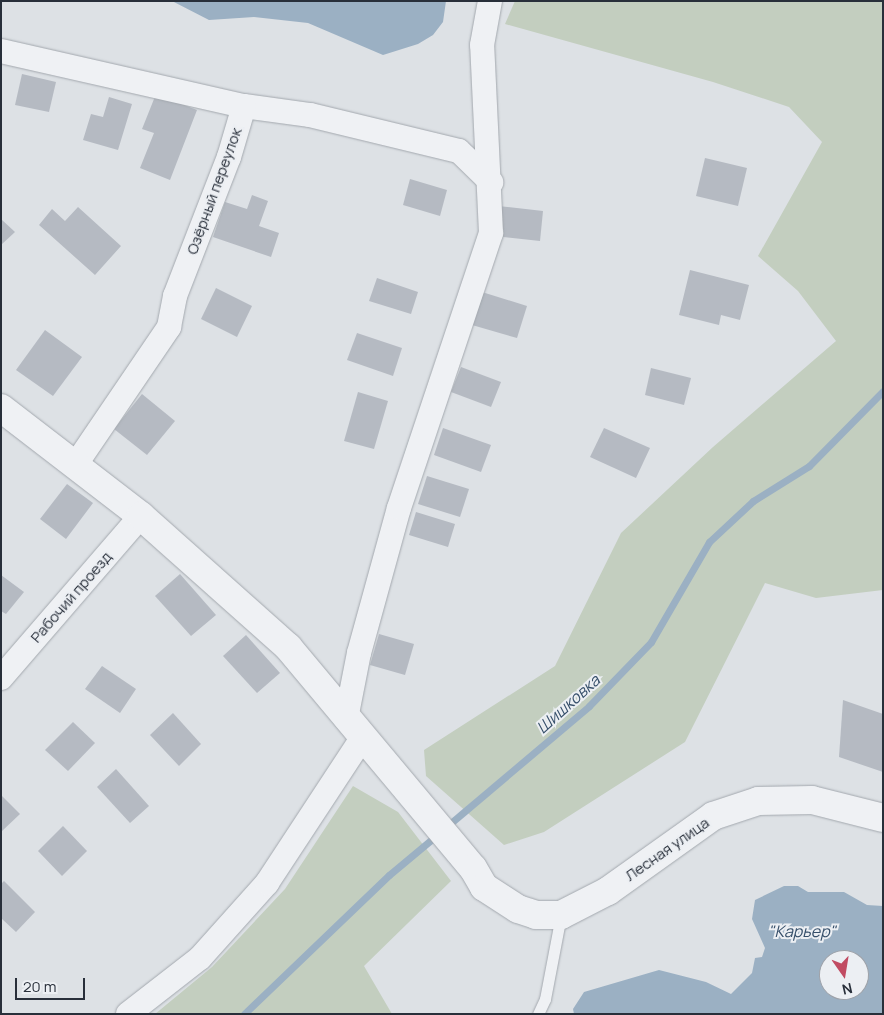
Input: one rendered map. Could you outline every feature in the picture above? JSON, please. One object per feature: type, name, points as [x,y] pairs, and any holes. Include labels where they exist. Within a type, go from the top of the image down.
[{"type":"street","points":[[128,1014],[200,958],[267,883],[354,728],[358,653],[399,508],[491,233],[491,182],[482,45],[490,1]]},
{"type":"street","name":"Озёрный переулок","points":[[1,51],[244,106],[229,157],[175,296],[169,327],[76,464]]},
{"type":"street","points":[[244,106],[310,115],[459,151],[491,182]]},
{"type":"street","name":"Лесная улица","points":[[1,408],[141,516],[288,647],[473,868],[484,887],[518,909],[536,916],[561,914],[608,891],[713,816],[758,801],[812,800],[883,818]]},
{"type":"street","name":"Рабочий проезд","points":[[1,678],[141,516]]},
{"type":"lane","points":[[538,1014],[545,999],[561,914]]},
{"type":"green space","points":[[515,1],[883,1],[883,590],[816,598],[765,583],[685,742],[544,832],[504,845],[426,776],[424,750],[555,666],[621,533],[713,447],[836,341],[798,291],[758,256],[822,142],[789,107],[713,82],[505,24]]},
{"type":"green space","points":[[353,786],[398,812],[451,881],[364,966],[392,1014],[155,1014],[212,967],[285,889]]},
{"type":"water","points":[[172,1],[446,1],[443,22],[433,35],[418,44],[383,55],[308,23],[254,17],[209,20]]},
{"type":"water","name":"\"Карьер\"","points":[[784,886],[798,886],[808,892],[844,892],[867,905],[883,906],[883,1014],[574,1014],[573,1009],[584,992],[659,970],[706,982],[731,994],[752,973],[755,958],[762,957],[765,948],[752,919],[755,900]]},
{"type":"building","points":[[22,74],[56,82],[49,112],[15,105]]},
{"type":"building","points":[[156,94],[197,110],[170,180],[140,168],[154,133],[142,129]]},
{"type":"building","points":[[109,97],[132,104],[118,150],[83,140],[91,114],[103,117]]},
{"type":"building","points":[[705,158],[747,168],[738,206],[696,196]]},
{"type":"building","points":[[410,179],[447,190],[440,216],[403,205]]},
{"type":"building","points":[[252,195],[268,201],[259,226],[279,233],[271,257],[213,237],[225,202],[247,209]]},
{"type":"building","points":[[498,206],[543,211],[540,241],[495,236]]},
{"type":"building","points":[[78,207],[121,246],[95,275],[39,225],[52,209],[65,221]]},
{"type":"building","points":[[1,219],[15,232],[1,245]]},
{"type":"building","points":[[690,270],[749,285],[740,320],[721,315],[719,325],[679,315]]},
{"type":"building","points":[[377,278],[418,292],[411,314],[369,301]]},
{"type":"building","points":[[216,288],[252,306],[237,337],[201,319]]},
{"type":"building","points":[[482,292],[527,306],[517,338],[472,325]]},
{"type":"building","points":[[45,330],[82,357],[53,396],[16,370]]},
{"type":"building","points":[[357,333],[402,348],[393,376],[347,360]]},
{"type":"building","points":[[461,367],[501,382],[491,407],[451,392]]},
{"type":"building","points":[[651,368],[691,378],[684,405],[645,395]]},
{"type":"building","points":[[358,392],[388,401],[374,449],[344,441]]},
{"type":"building","points":[[142,394],[175,421],[147,455],[114,429]]},
{"type":"building","points":[[443,428],[491,445],[481,472],[434,455]]},
{"type":"building","points":[[604,428],[650,448],[636,478],[590,457]]},
{"type":"building","points":[[427,476],[469,489],[460,517],[418,504]]},
{"type":"building","points":[[67,484],[93,503],[66,539],[40,519]]},
{"type":"building","points":[[416,512],[455,524],[448,547],[409,535]]},
{"type":"building","points":[[180,574],[216,615],[191,636],[155,596]]},
{"type":"building","points":[[1,575],[24,592],[6,614],[1,611]]},
{"type":"building","points":[[379,634],[414,644],[405,675],[370,665]]},
{"type":"building","points":[[246,635],[280,673],[257,693],[223,656]]},
{"type":"building","points":[[102,666],[136,689],[120,713],[85,689]]},
{"type":"building","points":[[843,700],[883,714],[883,772],[839,757]]},
{"type":"building","points":[[173,713],[201,744],[179,766],[150,735]]},
{"type":"building","points":[[73,722],[95,743],[68,771],[45,750]]},
{"type":"building","points":[[116,769],[149,806],[130,823],[97,787]]},
{"type":"building","points":[[1,795],[20,814],[1,832]]},
{"type":"building","points":[[63,826],[87,851],[62,876],[38,851]]},
{"type":"building","points":[[4,881],[35,912],[16,932],[1,918],[1,884]]},
{"type":"waterway","name":"Шишковка","points":[[446,827],[589,706],[651,642],[709,542],[753,501],[809,466],[883,391]]},
{"type":"waterway","name":"Шишковка","points":[[244,1014],[389,875],[438,834]]}]
